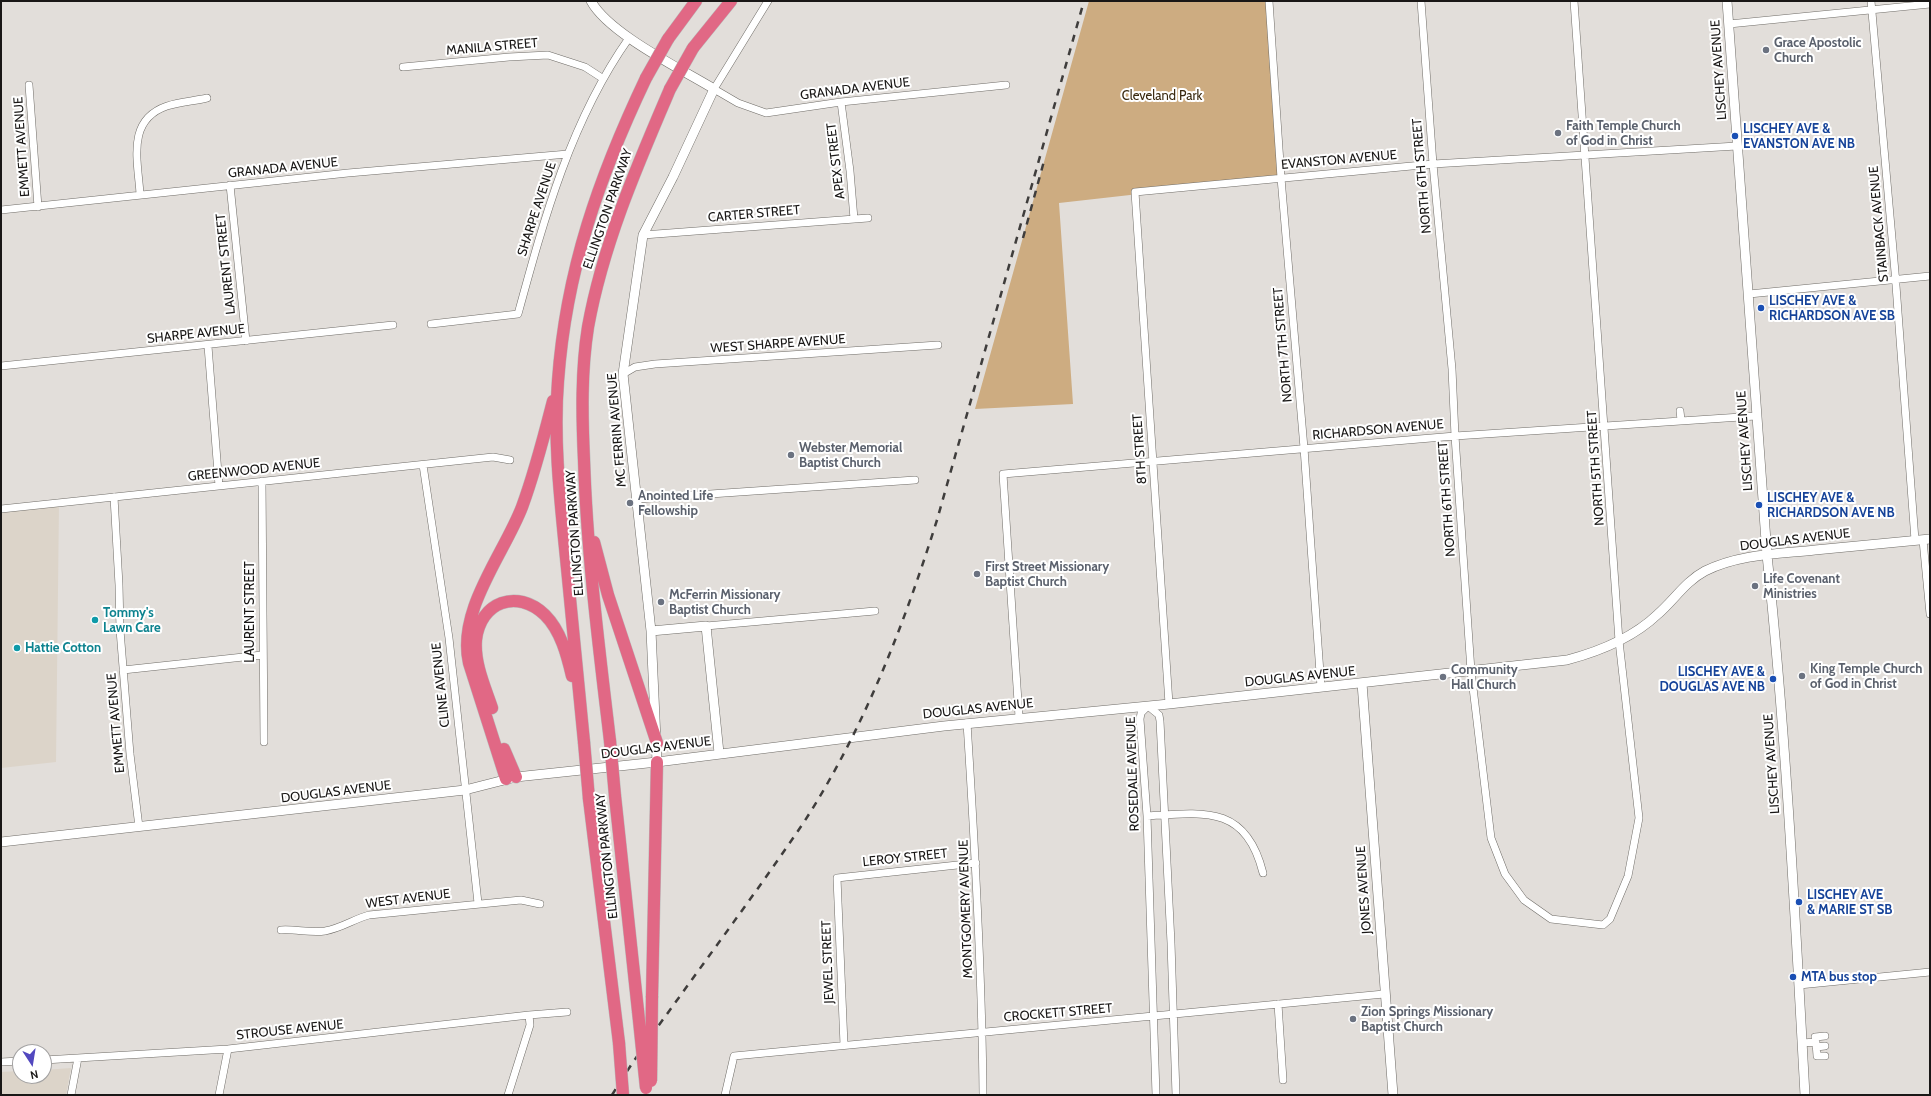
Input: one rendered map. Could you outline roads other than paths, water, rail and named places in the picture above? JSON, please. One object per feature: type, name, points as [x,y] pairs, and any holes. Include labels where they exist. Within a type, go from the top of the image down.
[{"type":"highway","name":"ELLINGTON PARKWAY","points":[[623,1095],[619,1043],[589,799],[562,518],[558,456],[558,382],[562,338],[572,281],[590,212],[608,161],[646,78],[668,39],[696,1]]},
{"type":"highway","name":"ELLINGTON PARKWAY","points":[[649,1090],[638,1011],[586,513],[582,406],[588,328],[599,275],[634,172],[670,89],[694,48],[731,1]]},
{"type":"highway","points":[[511,778],[466,653],[468,632],[476,601],[522,507],[542,445],[558,382]]},
{"type":"highway","points":[[586,513],[608,595],[657,743]]},
{"type":"highway","points":[[511,778],[506,754],[477,659],[476,641],[479,623],[487,612],[495,606],[509,601],[521,602],[533,606],[545,615],[555,628],[565,648],[581,716]]},
{"type":"highway","points":[[649,1090],[657,762]]},
{"type":"street","points":[[591,1],[595,8],[608,22],[628,38],[714,89],[768,1]]},
{"type":"street","name":"NORTH 7TH STREET","points":[[1269,1],[1280,178],[1304,448],[1321,687]]},
{"type":"street","name":"NORTH 6TH STREET","points":[[1421,1],[1433,164],[1452,369],[1470,671],[1491,838],[1506,874],[1524,900],[1551,920],[1603,925]]},
{"type":"street","name":"NORTH 5TH STREET","points":[[1574,1],[1620,641],[1639,818],[1628,876],[1610,920],[1603,925]]},
{"type":"street","name":"LISCHEY AVENUE","points":[[1727,1],[1749,294],[1766,555],[1776,633],[1782,707],[1806,1095]]},
{"type":"street","name":"STAINBACK AVENUE","points":[[1871,1],[1896,280],[1930,614]]},
{"type":"street","points":[[1729,24],[1930,4]]},
{"type":"street","name":"SHARPE AVENUE","points":[[431,324],[518,314],[540,234],[568,154],[602,78],[628,38]]},
{"type":"street","name":"MANILA STREET","points":[[403,68],[509,57],[548,55],[585,67],[602,78]]},
{"type":"street","name":"EMMETT AVENUE","points":[[29,85],[38,207]]},
{"type":"street","name":"GRANADA AVENUE","points":[[714,89],[738,103],[766,113],[841,102],[1006,85]]},
{"type":"street","name":"MC FERRIN AVENUE","points":[[657,762],[651,631],[623,374],[643,235],[673,177],[714,89]]},
{"type":"street","points":[[140,194],[136,149],[138,133],[144,123],[167,106],[207,98]]},
{"type":"street","name":"APEX STREET","points":[[841,102],[850,171],[854,219]]},
{"type":"street","name":"EVANSTON AVENUE","points":[[1135,192],[1433,164],[1737,146]]},
{"type":"street","name":"GRANADA AVENUE","points":[[1,210],[230,185],[568,154]]},
{"type":"street","name":"LAURENT STREET","points":[[230,185],[246,341]]},
{"type":"street","name":"8TH STREET","points":[[1135,192],[1168,704]]},
{"type":"street","name":"CARTER STREET","points":[[643,235],[868,218]]},
{"type":"street","points":[[1749,294],[1930,276]]},
{"type":"street","name":"SHARPE AVENUE","points":[[1,366],[208,346],[393,325]]},
{"type":"street","name":"WEST SHARPE AVENUE","points":[[623,374],[635,367],[655,364],[938,345]]},
{"type":"street","points":[[208,346],[219,486]]},
{"type":"street","points":[[1680,411],[1680,420]]},
{"type":"street","name":"RICHARDSON AVENUE","points":[[1019,718],[1003,474],[1455,436],[1756,416]]},
{"type":"street","name":"GREENWOOD AVENUE","points":[[1,509],[493,457],[510,460]]},
{"type":"street","name":"CLINE AVENUE","points":[[423,465],[449,638],[478,903]]},
{"type":"street","points":[[637,499],[915,480]]},
{"type":"street","name":"LAURENT STREET","points":[[262,481],[262,656],[264,742]]},
{"type":"street","name":"EMMETT AVENUE","points":[[114,497],[123,670],[130,754],[139,827]]},
{"type":"street","name":"DOUGLAS AVENUE","points":[[1,842],[465,790],[511,778],[657,762],[967,723],[1168,704],[1567,660],[1594,653],[1640,630],[1659,614],[1685,587],[1704,572],[1732,561],[1766,555],[1923,540]]},
{"type":"street","points":[[651,631],[875,611]]},
{"type":"street","points":[[706,626],[719,753]]},
{"type":"street","points":[[123,670],[262,656]]},
{"type":"street","name":"JONES AVENUE","points":[[1362,683],[1384,994],[1393,1095]]},
{"type":"street","name":"ROSEDALE AVENUE","points":[[1156,1095],[1147,816],[1140,719],[1141,713],[1148,706],[1159,715],[1160,721],[1176,1095]]},
{"type":"street","name":"MONTGOMERY AVENUE","points":[[967,723],[976,863],[983,1095]]},
{"type":"street","points":[[1147,816],[1211,815],[1230,821],[1242,830],[1254,846],[1262,873]]},
{"type":"street","name":"LEROY STREET","points":[[837,878],[976,863]]},
{"type":"street","name":"JEWEL STREET","points":[[837,878],[844,1045]]},
{"type":"street","name":"WEST AVENUE","points":[[281,930],[295,929],[310,932],[326,931],[343,927],[357,918],[369,915],[478,903],[521,900],[540,904]]},
{"type":"street","points":[[1799,985],[1930,972]]},
{"type":"street","name":"CROCKETT STREET","points":[[725,1095],[734,1056],[982,1031],[1154,1017],[1384,994]]},
{"type":"street","points":[[1278,1004],[1283,1080]]},
{"type":"street","name":"STROUSE AVENUE","points":[[52,1060],[228,1049],[567,1012]]},
{"type":"street","points":[[508,1095],[530,1025],[529,1015]]},
{"type":"street","points":[[1824,1056],[1817,1056],[1815,1037],[1826,1036]]},
{"type":"street","points":[[1802,1043],[1825,1046]]},
{"type":"street","points":[[219,1095],[228,1049]]},
{"type":"street","points":[[71,1095],[78,1058]]},
{"type":"street","points":[[1,1062],[12,1061]]},
{"type":"railway","points":[[612,1095],[649,1039],[804,822],[826,787],[881,676],[911,598],[937,520],[1084,1]]},
{"type":"railway","points":[[1023,238],[1044,161]]},
{"type":"place","name":"Grace Apostolic Church","points":[[1766,50]]},
{"type":"place","name":"Faith Temple Church of God in Christ","points":[[1558,133]]},
{"type":"place","name":"LISCHEY AVE & EVANSTON AVE NB","points":[[1735,136]]},
{"type":"place","name":"LISCHEY AVE & RICHARDSON AVE SB","points":[[1761,308]]},
{"type":"place","name":"Webster Memorial Baptist Church","points":[[791,455]]},
{"type":"place","name":"Anointed Life Fellowship","points":[[630,503]]},
{"type":"place","name":"LISCHEY AVE & RICHARDSON AVE NB","points":[[1759,505]]},
{"type":"place","name":"First Street Missionary Baptist Church","points":[[977,574]]},
{"type":"place","name":"Life Covenant Ministries","points":[[1755,586]]},
{"type":"place","name":"McFerrin Missionary Baptist Church","points":[[661,602]]},
{"type":"place","name":"Tommy's Lawn Care","points":[[95,620]]},
{"type":"place","name":"Hattie Cotton","points":[[17,648]]},
{"type":"place","name":"King Temple Church of God in Christ","points":[[1802,676]]},
{"type":"place","name":"Community Hall Church","points":[[1443,677]]},
{"type":"place","name":"LISCHEY AVE & DOUGLAS AVE NB","points":[[1773,679]]},
{"type":"place","name":"LISCHEY AVE & MARIE ST SB","points":[[1799,902]]},
{"type":"place","name":"MTA bus stop","points":[[1793,977]]},
{"type":"place","name":"Zion Springs Missionary Baptist Church","points":[[1353,1019]]},
{"type":"park label","name":"Cleveland Park","points":[[1162,96]]}]
